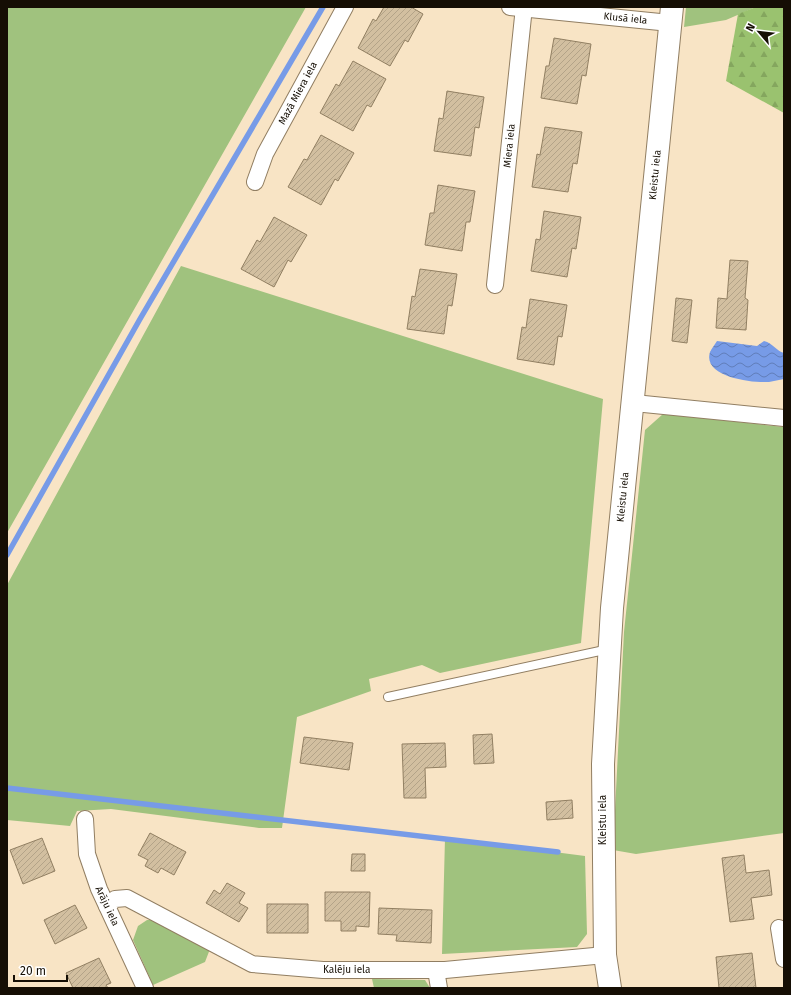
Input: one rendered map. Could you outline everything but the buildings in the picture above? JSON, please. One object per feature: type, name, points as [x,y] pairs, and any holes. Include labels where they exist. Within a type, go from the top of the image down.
[{"type":"street","name":"Mazā Miera iela","points":[[255,182],[265,154],[345,7]]},
{"type":"street","name":"Klusā iela","points":[[519,8],[671,15]]},
{"type":"street","name":"Miera iela","points":[[495,285],[519,8]]},
{"type":"street","name":"Kleistu iela","points":[[610,988],[605,955],[603,764],[612,608],[634,403],[671,15]]},
{"type":"street","points":[[634,403],[784,418]]},
{"type":"street","name":"Arāju iela","points":[[85,819],[87,854],[107,906],[145,988]]},
{"type":"street","name":"Kalēju iela","points":[[107,906],[115,899],[127,898],[252,964],[322,970],[436,970],[605,955]]},
{"type":"street","points":[[779,928],[784,959]]},
{"type":"street","points":[[436,970],[439,988]]},
{"type":"lane","points":[[388,696],[610,648]]},
{"type":"green space","points":[[7,7],[306,7],[7,533]]},
{"type":"green space","points":[[686,7],[756,7],[726,20],[684,27]]},
{"type":"green space","points":[[756,7],[784,7],[784,113],[726,81],[738,14]]},
{"type":"green space","points":[[181,266],[603,399],[581,643],[440,673],[422,665],[369,679],[371,691],[297,717],[282,828],[259,828],[111,809],[77,811],[70,826],[7,820],[7,585]]},
{"type":"green space","points":[[663,414],[784,427],[784,833],[636,854],[613,850],[624,632],[645,430]]},
{"type":"green space","points":[[445,838],[585,856],[587,934],[577,947],[442,954]]},
{"type":"green space","points":[[147,920],[154,920],[210,949],[205,962],[153,985],[133,940],[138,926]]},
{"type":"green space","points":[[372,979],[425,980],[430,988],[374,988]]},
{"type":"water","points":[[717,341],[757,346],[764,341],[770,343],[779,351],[784,353],[784,379],[761,382],[741,380],[721,373],[713,367],[710,361],[710,352]]},
{"type":"waterway","points":[[7,555],[140,319],[323,7]]},
{"type":"waterway","points":[[7,788],[558,852]]}]
